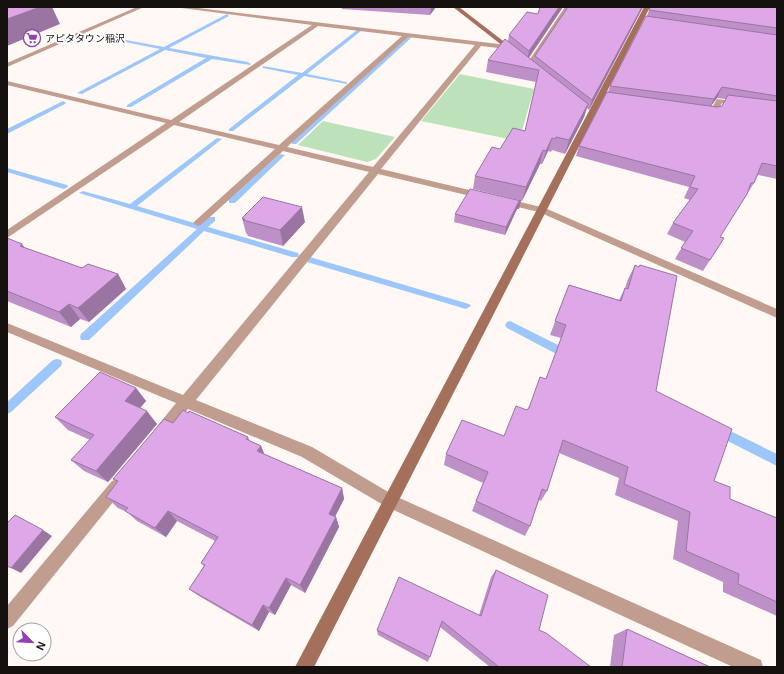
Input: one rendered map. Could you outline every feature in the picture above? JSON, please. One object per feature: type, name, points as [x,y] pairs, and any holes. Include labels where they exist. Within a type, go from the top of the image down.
[{"type":"street","points":[[7,65],[141,7]]},
{"type":"street","points":[[177,7],[507,47]]},
{"type":"street","points":[[456,7],[535,70]]},
{"type":"street","points":[[524,60],[568,7]]},
{"type":"street","points":[[304,667],[542,210],[587,114],[604,98],[644,22],[647,7]]},
{"type":"street","points":[[7,235],[317,24]]},
{"type":"street","points":[[198,223],[406,35]]},
{"type":"street","points":[[151,444],[479,44]]},
{"type":"street","points":[[7,83],[542,210],[777,314]]},
{"type":"street","points":[[698,112],[712,114],[720,101],[750,106]]},
{"type":"street","points":[[7,327],[307,452],[357,483],[390,501],[754,667]]},
{"type":"street","points":[[7,620],[126,475]]},
{"type":"green space","points":[[460,74],[534,89],[519,141],[421,121]]},
{"type":"green space","points":[[323,121],[395,137],[376,159],[367,162],[298,145]]},
{"type":"building","points":[[7,7],[40,7],[7,19]]},
{"type":"building","points":[[540,7],[559,7],[529,51],[509,35],[527,12],[538,14]]},
{"type":"building","points":[[568,7],[642,7],[592,100],[535,56]]},
{"type":"building","points":[[650,7],[777,7],[777,28],[649,10]]},
{"type":"building","points":[[646,16],[777,35],[777,96],[722,87],[714,99],[610,86]]},
{"type":"building","points":[[505,39],[588,104],[569,140],[556,137],[555,139],[552,138],[546,151],[543,150],[526,187],[475,176],[492,147],[500,149],[513,128],[525,131],[539,70],[488,60]]},
{"type":"building","points":[[607,92],[717,107],[722,106],[728,95],[777,101],[777,166],[762,163],[754,183],[751,183],[747,194],[720,237],[724,238],[710,260],[681,248],[693,231],[673,223],[698,189],[690,187],[695,176],[579,146]]},
{"type":"building","points":[[470,189],[521,201],[519,201],[506,227],[455,214]]},
{"type":"building","points":[[263,197],[302,207],[280,230],[243,220],[245,219],[242,218]]},
{"type":"building","points":[[7,238],[22,244],[20,246],[82,268],[88,264],[118,274],[78,308],[69,304],[59,312],[7,291]]},
{"type":"building","points":[[635,265],[639,267],[640,265],[677,276],[656,391],[732,429],[714,481],[730,487],[730,499],[777,518],[777,602],[738,584],[739,574],[686,551],[690,512],[624,484],[628,467],[563,440],[547,491],[542,489],[530,526],[476,501],[488,472],[446,454],[462,420],[504,436],[516,406],[527,410],[529,408],[540,377],[546,379],[566,325],[555,321],[569,285],[621,301],[625,288],[628,289]]},
{"type":"building","points":[[100,372],[136,388],[125,401],[147,411],[96,471],[71,460],[94,435],[55,417]]},
{"type":"building","points":[[183,410],[188,413],[189,411],[248,437],[246,439],[261,446],[257,451],[342,488],[329,514],[336,517],[300,585],[286,578],[269,608],[263,605],[252,625],[189,589],[205,565],[201,563],[218,537],[168,511],[155,528],[125,511],[128,508],[106,497],[118,481],[113,479],[164,419],[173,423]]},
{"type":"building","points":[[15,515],[43,530],[11,568],[7,566],[7,523]]},
{"type":"building","points":[[496,570],[548,595],[539,630],[546,633],[591,667],[499,667],[442,621],[430,657],[377,630],[399,577],[481,616]]},
{"type":"building","points":[[627,629],[710,667],[622,667]]},
{"type":"waterway","points":[[165,48],[227,15]]},
{"type":"waterway","points":[[303,75],[359,31]]},
{"type":"waterway","points":[[90,34],[165,48]]},
{"type":"waterway","points":[[294,143],[410,37]]},
{"type":"waterway","points":[[80,93],[165,48]]},
{"type":"waterway","points":[[165,48],[248,64]]},
{"type":"waterway","points":[[129,106],[211,57]]},
{"type":"waterway","points":[[265,67],[303,75]]},
{"type":"waterway","points":[[231,130],[303,75]]},
{"type":"waterway","points":[[303,75],[345,83]]},
{"type":"waterway","points":[[7,132],[63,103]]},
{"type":"waterway","points":[[131,207],[219,139]]},
{"type":"waterway","points":[[232,201],[282,155]]},
{"type":"waterway","points":[[7,170],[64,187]]},
{"type":"waterway","points":[[83,193],[202,228]]},
{"type":"waterway","points":[[202,228],[212,219]]},
{"type":"waterway","points":[[85,337],[202,228]]},
{"type":"waterway","points":[[202,228],[295,255]]},
{"type":"waterway","points":[[310,260],[466,306]]},
{"type":"waterway","points":[[510,325],[568,355]]},
{"type":"waterway","points":[[7,409],[57,363]]},
{"type":"waterway","points":[[718,430],[777,460]]},
{"type":"place","name":"アピタタウン稲沢","points":[[32,38]]}]
